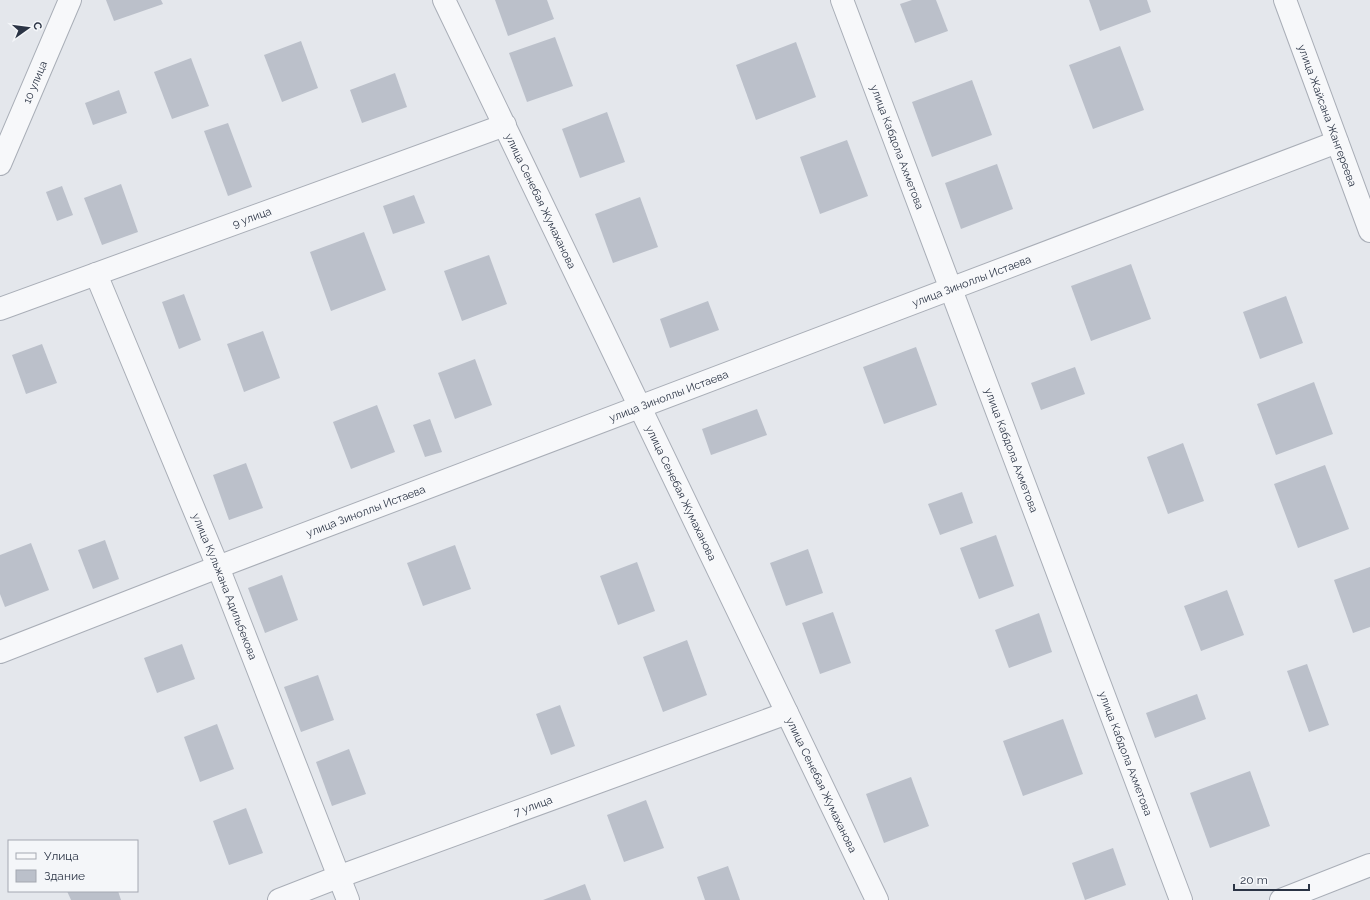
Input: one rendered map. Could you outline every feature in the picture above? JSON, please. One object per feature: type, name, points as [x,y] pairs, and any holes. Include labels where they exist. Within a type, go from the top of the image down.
[{"type":"street","name":"10 улица","points":[[0,164],[70,0]]},
{"type":"street","name":"улица Сенебая Жумаханова","points":[[444,0],[877,900]]},
{"type":"street","name":"улица Кабдола Ахметова","points":[[842,0],[1181,900]]},
{"type":"street","name":"улица Жайсана Жангереева","points":[[1285,0],[1370,231]]},
{"type":"street","name":"9 улица","points":[[0,309],[504,125]]},
{"type":"street","name":"улица Зиноллы Истаева","points":[[0,652],[218,567],[1338,142]]},
{"type":"street","name":"улица Кульжана Адильбекова","points":[[96,274],[218,567],[348,900]]},
{"type":"street","name":"7 улица","points":[[279,900],[338,877],[787,713]]},
{"type":"street","points":[[1281,900],[1370,865]]},
{"type":"building","points":[[106,0],[161,0],[163,4],[114,21]]},
{"type":"building","points":[[495,0],[547,0],[554,19],[508,36]]},
{"type":"building","points":[[912,0],[936,0],[948,31],[915,43],[900,4]]},
{"type":"building","points":[[1089,0],[1147,0],[1151,12],[1100,31]]},
{"type":"building","points":[[555,37],[573,86],[527,102],[509,53]]},
{"type":"building","points":[[301,41],[318,88],[282,102],[264,55]]},
{"type":"building","points":[[796,42],[816,97],[756,120],[736,65]]},
{"type":"building","points":[[1120,46],[1144,110],[1093,129],[1069,65]]},
{"type":"building","points":[[191,58],[209,106],[172,119],[154,72]]},
{"type":"building","points":[[395,73],[407,107],[362,123],[350,90]]},
{"type":"building","points":[[972,80],[992,135],[932,157],[912,102]]},
{"type":"building","points":[[119,90],[127,113],[93,125],[85,103]]},
{"type":"building","points":[[607,112],[625,162],[580,178],[562,129]]},
{"type":"building","points":[[228,123],[252,187],[228,196],[204,131]]},
{"type":"building","points":[[847,140],[868,196],[820,214],[800,157]]},
{"type":"building","points":[[997,164],[1013,209],[961,229],[945,183]]},
{"type":"building","points":[[121,184],[138,232],[102,245],[84,198]]},
{"type":"building","points":[[62,186],[73,215],[57,221],[46,192]]},
{"type":"building","points":[[414,195],[425,223],[393,234],[383,206]]},
{"type":"building","points":[[640,197],[658,247],[613,263],[595,214]]},
{"type":"building","points":[[364,232],[386,290],[331,311],[310,252]]},
{"type":"building","points":[[489,255],[507,304],[462,321],[444,271]]},
{"type":"building","points":[[1131,264],[1151,319],[1091,341],[1071,286]]},
{"type":"building","points":[[184,294],[201,340],[179,349],[162,302]]},
{"type":"building","points":[[1286,296],[1303,343],[1260,359],[1243,312]]},
{"type":"building","points":[[708,301],[719,330],[670,348],[660,319]]},
{"type":"building","points":[[263,331],[280,378],[244,392],[227,344]]},
{"type":"building","points":[[42,344],[57,383],[26,394],[12,355]]},
{"type":"building","points":[[916,347],[937,405],[884,424],[863,367]]},
{"type":"building","points":[[475,359],[492,405],[455,419],[438,373]]},
{"type":"building","points":[[1075,367],[1085,394],[1041,410],[1031,383]]},
{"type":"building","points":[[1314,382],[1333,434],[1276,455],[1257,404]]},
{"type":"building","points":[[377,405],[395,452],[351,469],[333,422]]},
{"type":"building","points":[[757,409],[767,435],[711,455],[702,429]]},
{"type":"building","points":[[430,419],[442,452],[425,457],[413,425]]},
{"type":"building","points":[[1183,443],[1204,501],[1168,514],[1147,457]]},
{"type":"building","points":[[246,463],[263,508],[229,520],[213,475]]},
{"type":"building","points":[[1325,465],[1349,529],[1298,548],[1274,484]]},
{"type":"building","points":[[962,492],[973,523],[940,535],[928,504]]},
{"type":"building","points":[[996,535],[1014,586],[979,599],[960,548]]},
{"type":"building","points":[[105,540],[119,579],[93,589],[78,550]]},
{"type":"building","points":[[31,543],[49,590],[5,607],[0,594],[0,555]]},
{"type":"building","points":[[455,545],[471,589],[423,606],[407,563]]},
{"type":"building","points":[[808,549],[823,593],[786,606],[770,563]]},
{"type":"building","points":[[637,562],[655,611],[618,625],[600,576]]},
{"type":"building","points":[[1370,567],[1370,627],[1353,633],[1334,580]]},
{"type":"building","points":[[282,575],[298,620],[265,633],[248,588]]},
{"type":"building","points":[[1227,590],[1244,635],[1201,651],[1184,606]]},
{"type":"building","points":[[833,612],[851,663],[820,674],[802,623]]},
{"type":"building","points":[[1039,613],[1052,652],[1009,668],[995,630]]},
{"type":"building","points":[[687,640],[707,695],[663,712],[643,657]]},
{"type":"building","points":[[182,644],[195,679],[157,693],[144,658]]},
{"type":"building","points":[[1307,664],[1329,725],[1309,732],[1287,671]]},
{"type":"building","points":[[318,675],[334,720],[301,732],[284,687]]},
{"type":"building","points":[[1197,694],[1206,719],[1155,738],[1146,713]]},
{"type":"building","points":[[560,705],[575,746],[551,755],[536,714]]},
{"type":"building","points":[[1063,719],[1083,774],[1023,796],[1003,741]]},
{"type":"building","points":[[217,724],[234,769],[200,782],[184,737]]},
{"type":"building","points":[[349,749],[366,794],[332,806],[316,762]]},
{"type":"building","points":[[1250,771],[1270,826],[1210,848],[1190,793]]},
{"type":"building","points":[[911,777],[929,826],[884,843],[866,794]]},
{"type":"building","points":[[646,800],[664,848],[624,862],[607,815]]},
{"type":"building","points":[[246,808],[263,853],[229,865],[213,821]]},
{"type":"building","points":[[1113,848],[1126,885],[1085,900],[1072,863]]},
{"type":"building","points":[[728,866],[740,900],[705,900],[697,877]]},
{"type":"building","points":[[585,884],[591,900],[543,900]]},
{"type":"building","points":[[67,892],[118,892],[121,900],[71,900]]}]
